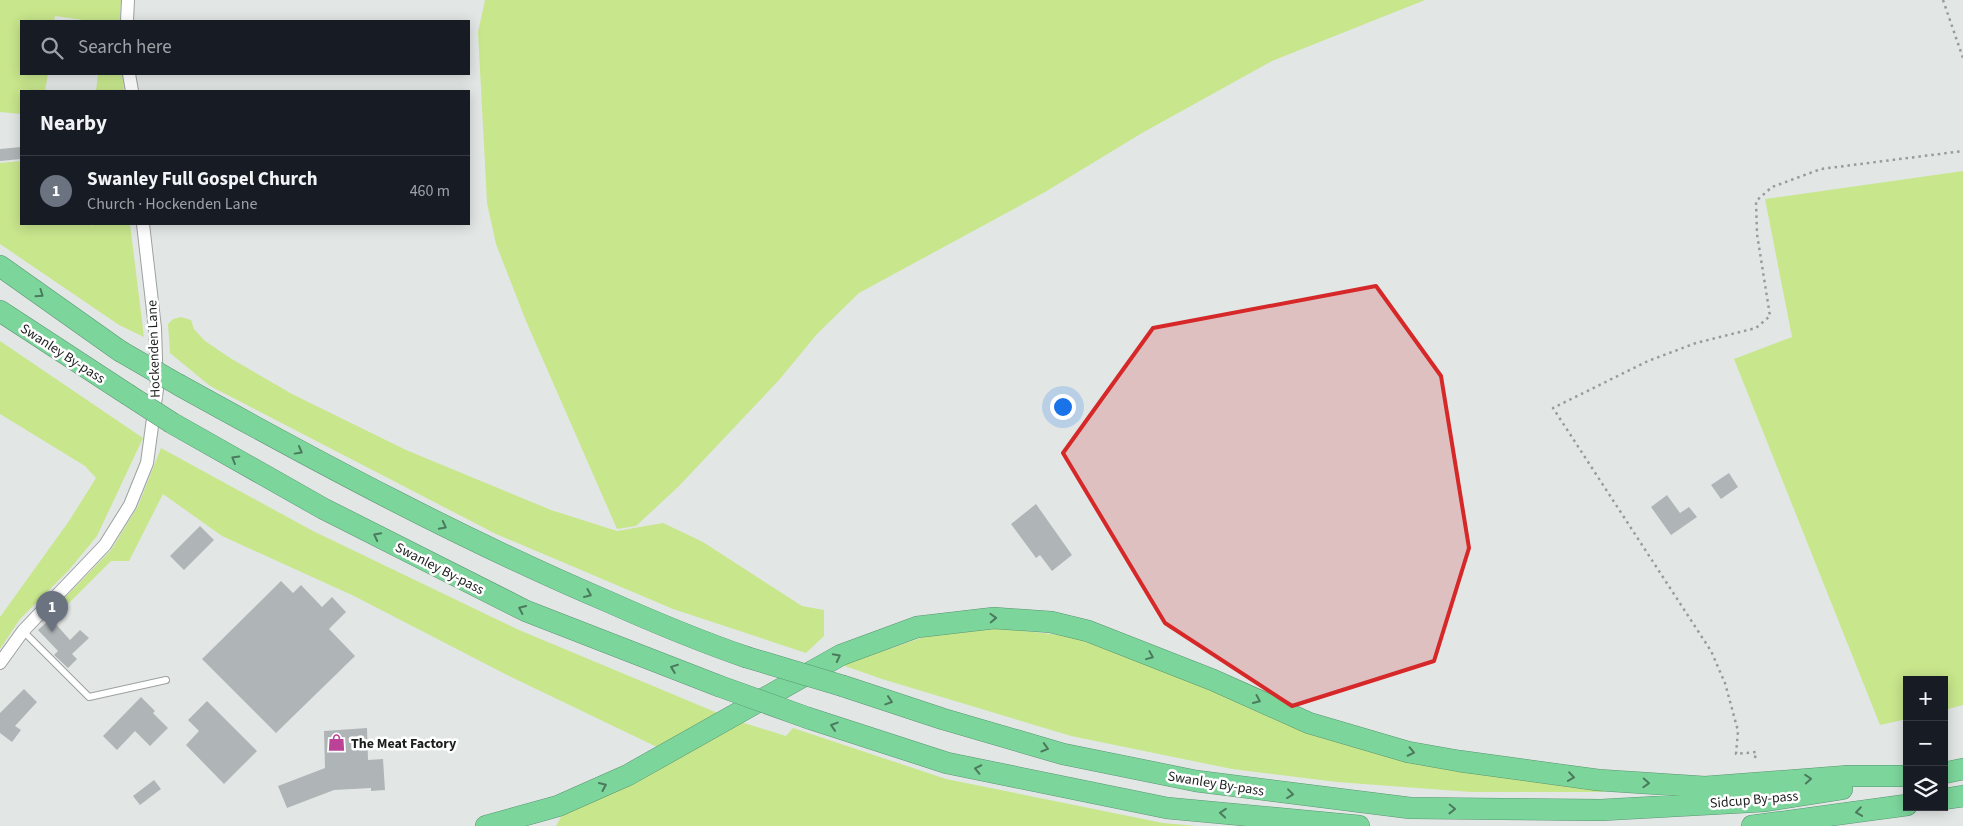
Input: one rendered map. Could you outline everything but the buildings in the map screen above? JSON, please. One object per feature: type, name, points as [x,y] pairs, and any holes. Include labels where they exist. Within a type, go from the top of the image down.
[{"type":"highway","name":"Swanley By-pass","points":[[0,266],[120,351],[341,475],[528,568],[702,642],[746,657],[943,719],[1064,754],[1196,781],[1410,808],[1601,810]]},
{"type":"highway","name":"Swanley By-pass","points":[[0,311],[172,423],[324,509],[526,611],[719,686],[808,718],[947,763],[1167,808],[1359,826]]},
{"type":"highway","points":[[486,826],[558,806],[628,775],[841,655],[917,627],[994,618],[1051,622],[1088,631],[1213,680],[1309,723],[1408,752],[1459,761],[1598,780],[1705,787],[1849,776],[1903,778]]},
{"type":"highway","points":[[1948,772],[1963,769]]},
{"type":"highway","name":"Sidcup By-pass","points":[[1601,810],[1765,801],[1903,779]]},
{"type":"highway","points":[[1948,798],[1963,796]]},
{"type":"highway","points":[[544,826],[558,806]]},
{"type":"highway","name":"Sidcup By-pass","points":[[1752,826],[1903,806]]},
{"type":"street","points":[[127,20],[128,0]]},
{"type":"street","points":[[129,75],[132,90]]},
{"type":"street","name":"Hockenden Lane","points":[[0,663],[23,631],[105,545],[130,505],[147,463],[157,389],[155,328],[143,225]]},
{"type":"lane","points":[[23,631],[89,697],[166,680]]},
{"type":"path","points":[[1943,0],[1963,58]]},
{"type":"path","points":[[1755,758],[1756,752],[1736,754],[1738,731],[1725,683],[1711,651],[1552,408],[1648,361],[1696,343],[1756,328],[1770,316],[1757,234],[1756,201],[1772,186],[1821,169],[1963,151]]},
{"type":"highlighted area","points":[[1376,286],[1441,376],[1469,548],[1434,661],[1292,706],[1165,623],[1063,453],[1153,328]]},
{"type":"green space","points":[[0,0],[121,0],[120,20],[83,20],[55,16],[54,20],[20,20],[20,75],[48,75],[45,90],[20,90],[20,114],[0,112]]},
{"type":"green space","points":[[485,0],[1425,0],[1272,61],[1142,133],[1045,192],[859,293],[817,334],[779,380],[678,487],[636,526],[617,529],[526,321],[496,244],[487,203],[478,32]]},
{"type":"green space","points":[[98,75],[122,75],[124,90],[96,90]]},
{"type":"green space","points":[[20,161],[20,225],[130,225],[144,337],[119,325],[0,244],[0,163]]},
{"type":"green space","points":[[1963,171],[1963,705],[1948,709],[1948,676],[1903,676],[1903,720],[1880,725],[1734,359],[1792,337],[1765,199]]},
{"type":"green space","points":[[181,317],[191,320],[194,329],[205,341],[230,358],[292,394],[406,450],[551,510],[617,531],[663,523],[703,542],[802,606],[824,610],[824,636],[806,653],[673,609],[496,534],[210,386],[170,353],[168,324],[173,319]]},
{"type":"green space","points":[[0,341],[143,438],[97,536],[68,571],[20,619],[0,649],[0,617],[69,521],[96,478],[85,466],[0,414]]},
{"type":"green space","points":[[161,448],[313,531],[519,630],[720,714],[659,748],[507,675],[354,596],[222,536],[163,494],[129,561],[111,561],[54,618],[49,614],[111,550],[138,506]]},
{"type":"green space","points":[[998,628],[1068,636],[1138,659],[1306,731],[1605,789],[1603,792],[1471,792],[1337,782],[1232,769],[1071,736],[882,679],[842,665],[927,636]]},
{"type":"green space","points":[[741,722],[786,736],[793,728],[946,779],[1163,823],[1197,826],[556,826],[562,815]]},
{"type":"place","name":"Swanley Full Gospel Church","points":[[52,632]]},
{"type":"place","name":"The Meat Factory","points":[[337,743]]}]
